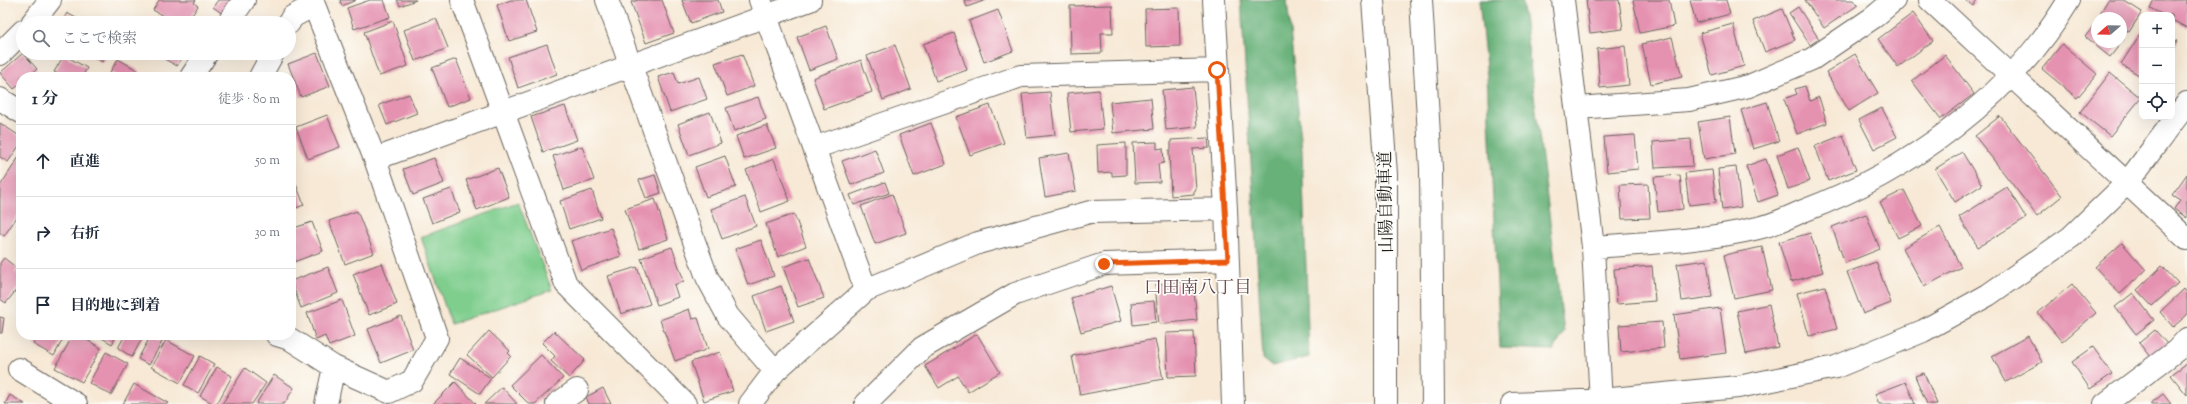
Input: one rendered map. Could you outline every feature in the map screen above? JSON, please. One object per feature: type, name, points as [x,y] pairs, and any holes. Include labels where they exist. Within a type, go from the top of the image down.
[{"type":"main road","points":[[37,16],[50,0]]},
{"type":"main road","points":[[233,16],[244,0]]},
{"type":"main road","points":[[462,0],[566,284],[685,404]]},
{"type":"main road","points":[[607,0],[707,277],[728,316],[775,371]]},
{"type":"main road","points":[[375,159],[630,67],[763,9],[810,0]]},
{"type":"main road","points":[[1214,0],[1226,209],[1233,404]]},
{"type":"main road","name":"山陽自動車道","points":[[1373,0],[1386,174],[1386,404]]},
{"type":"main road","points":[[1421,0],[1432,170],[1433,404]]},
{"type":"main road","points":[[1563,0],[1593,247],[1601,402]]},
{"type":"main road","points":[[1576,108],[1689,100],[1749,86],[1812,59],[1874,17],[1894,0]]},
{"type":"main road","points":[[1930,0],[2187,240]]},
{"type":"main road","points":[[1593,247],[1695,240],[1759,228],[1831,201],[1901,165],[1959,123],[2010,76],[2060,14],[2069,0]]},
{"type":"main road","points":[[291,340],[334,367],[389,392],[412,381],[437,338],[375,159],[314,5],[294,16]]},
{"type":"main road","points":[[763,9],[866,290]]},
{"type":"main road","points":[[0,54],[16,38]]},
{"type":"main road","points":[[194,72],[202,60]]},
{"type":"main road","points":[[263,72],[269,60]]},
{"type":"main road","points":[[814,148],[1021,76],[1217,70]]},
{"type":"main road","points":[[0,99],[16,109]]},
{"type":"main road","points":[[1512,404],[1601,402],[1738,388],[1836,367],[1923,332],[1988,296],[2071,237],[2126,183],[2187,103]]},
{"type":"main road","points":[[750,404],[775,371],[866,290],[978,243],[1090,212],[1226,209]]},
{"type":"main road","points":[[866,404],[922,348],[1015,294],[1104,264],[1228,260]]},
{"type":"main road","points":[[2105,404],[2177,350],[2187,339]]},
{"type":"main road","points":[[326,404],[334,367]]},
{"type":"main road","points":[[19,369],[76,404]]},
{"type":"main road","points":[[557,404],[578,390]]},
{"type":"green space","points":[[1241,0],[1287,0],[1302,149],[1309,357],[1272,366],[1263,359]]},
{"type":"green space","points":[[1479,0],[1522,0],[1564,332],[1554,350],[1500,348],[1487,77]]},
{"type":"green space","points":[[518,202],[552,290],[451,324],[421,237]]},
{"type":"building","points":[[159,0],[196,0],[194,3],[198,6],[192,16],[163,16],[153,10]]},
{"type":"building","points":[[218,0],[231,0],[223,14],[213,7]]},
{"type":"building","points":[[340,0],[356,0],[342,6]]},
{"type":"building","points":[[370,0],[384,0],[390,17],[354,29],[347,8]]},
{"type":"building","points":[[397,0],[416,0],[400,6]]},
{"type":"building","points":[[511,0],[526,0],[537,32],[509,41],[497,5]]},
{"type":"building","points":[[638,0],[662,0],[674,33],[646,43],[631,2]]},
{"type":"building","points":[[682,0],[718,0],[722,12],[691,23]]},
{"type":"building","points":[[964,0],[986,0],[967,7]]},
{"type":"building","points":[[1586,0],[1619,0],[1623,29],[1590,33]]},
{"type":"building","points":[[1633,0],[1669,0],[1674,26],[1640,33]]},
{"type":"building","points":[[1690,0],[1726,0],[1730,14],[1696,23]]},
{"type":"building","points":[[1805,0],[1854,0],[1858,5],[1824,28]]},
{"type":"building","points":[[1965,0],[1977,0],[1973,6]]},
{"type":"building","points":[[2108,0],[2123,0],[2142,12],[2139,12],[2139,17],[2129,32],[2127,31],[2127,12],[2101,12]]},
{"type":"building","points":[[2154,0],[2187,0],[2187,28],[2175,22],[2175,12],[2157,12],[2150,8]]},
{"type":"building","points":[[1112,5],[1113,33],[1101,33],[1102,53],[1071,54],[1070,6]]},
{"type":"building","points":[[1798,7],[1819,39],[1810,45],[1789,13]]},
{"type":"building","points":[[1179,8],[1180,46],[1146,47],[1145,9]]},
{"type":"building","points":[[1782,9],[1795,40],[1765,52],[1753,21]]},
{"type":"building","points":[[998,10],[1013,51],[984,62],[969,21]]},
{"type":"building","points":[[67,13],[72,16],[65,16]]},
{"type":"building","points":[[1913,13],[1933,41],[1898,67],[1878,39]]},
{"type":"building","points":[[436,18],[448,48],[415,61],[404,30]]},
{"type":"building","points":[[393,21],[408,66],[379,76],[364,32]]},
{"type":"building","points":[[1733,24],[1744,66],[1712,75],[1700,33]]},
{"type":"building","points":[[826,26],[838,59],[809,70],[797,37]]},
{"type":"building","points":[[2091,29],[2091,42],[2085,37]]},
{"type":"building","points":[[954,33],[967,70],[936,81],[923,44]]},
{"type":"building","points":[[2139,36],[2139,75],[2121,64]]},
{"type":"building","points":[[1672,37],[1682,77],[1651,84],[1642,44]]},
{"type":"building","points":[[547,44],[557,74],[518,88],[508,57]]},
{"type":"building","points":[[2062,44],[2097,74],[2077,98],[2042,69]]},
{"type":"building","points":[[895,45],[911,89],[883,100],[867,56]]},
{"type":"building","points":[[1625,46],[1629,85],[1600,88],[1597,49]]},
{"type":"building","points":[[2099,48],[2117,48],[2110,57]]},
{"type":"building","points":[[317,53],[330,86],[301,97],[296,84],[296,72],[291,72],[288,64]]},
{"type":"building","points":[[742,54],[754,86],[727,96],[715,63]]},
{"type":"building","points":[[1855,54],[1878,93],[1849,111],[1826,72]]},
{"type":"building","points":[[1945,55],[1974,94],[1941,119],[1912,81]]},
{"type":"building","points":[[16,59],[29,60],[37,69],[34,72],[16,72],[16,87],[14,89],[0,73]]},
{"type":"building","points":[[456,59],[471,98],[447,107],[432,68]]},
{"type":"building","points":[[61,60],[73,60],[87,68],[85,72],[54,72]]},
{"type":"building","points":[[117,60],[139,71],[138,72],[110,72]]},
{"type":"building","points":[[166,60],[181,60],[177,66]]},
{"type":"building","points":[[861,60],[872,92],[824,109],[813,78]]},
{"type":"building","points":[[674,72],[678,84],[699,77],[707,99],[670,112],[658,77]]},
{"type":"building","points":[[2110,73],[2139,96],[2139,100],[2110,136],[2080,112]]},
{"type":"building","points":[[1805,86],[1810,101],[1819,97],[1827,123],[1797,134],[1784,99],[1797,94],[1795,89]]},
{"type":"building","points":[[1193,87],[1197,127],[1166,130],[1162,90]]},
{"type":"building","points":[[1099,90],[1103,129],[1071,132],[1067,93]]},
{"type":"building","points":[[1050,92],[1055,135],[1027,138],[1022,94]]},
{"type":"building","points":[[409,94],[417,113],[387,125],[379,105]]},
{"type":"building","points":[[758,97],[766,119],[734,131],[726,108]]},
{"type":"building","points":[[1151,98],[1154,129],[1113,133],[1110,102]]},
{"type":"building","points":[[1767,102],[1779,141],[1753,149],[1741,110]]},
{"type":"building","points":[[990,105],[1004,143],[970,155],[956,117]]},
{"type":"building","points":[[565,106],[577,140],[543,152],[531,117]]},
{"type":"building","points":[[1882,108],[1897,137],[1874,149],[1859,120]]},
{"type":"building","points":[[710,112],[721,143],[689,155],[678,124]]},
{"type":"building","points":[[327,115],[340,147],[308,159],[296,127]]},
{"type":"building","points":[[2000,116],[2062,196],[2037,216],[1975,136]]},
{"type":"building","points":[[1730,117],[1735,154],[1704,159],[1698,122]]},
{"type":"building","points":[[0,123],[16,134],[16,150],[8,162],[0,157]]},
{"type":"building","points":[[931,123],[946,164],[914,176],[899,135]]},
{"type":"building","points":[[767,125],[776,148],[744,159],[736,136]]},
{"type":"building","points":[[1635,135],[1638,169],[1607,172],[1604,137]]},
{"type":"building","points":[[1843,135],[1856,170],[1828,181],[1815,146]]},
{"type":"building","points":[[1208,138],[1209,148],[1193,149],[1196,190],[1194,190],[1194,194],[1171,196],[1169,150],[1171,150],[1171,140]]},
{"type":"building","points":[[1691,139],[1693,166],[1655,168],[1653,142]]},
{"type":"building","points":[[1157,142],[1157,149],[1163,148],[1164,163],[1158,164],[1160,182],[1135,183],[1133,143]]},
{"type":"building","points":[[1126,143],[1126,175],[1112,176],[1112,172],[1098,173],[1097,145]]},
{"type":"building","points":[[582,146],[594,180],[564,190],[553,156]]},
{"type":"building","points":[[1798,147],[1810,181],[1788,189],[1777,155]]},
{"type":"building","points":[[875,149],[884,173],[851,185],[842,161]]},
{"type":"building","points":[[1962,152],[1982,185],[1955,202],[1935,169]]},
{"type":"building","points":[[1069,153],[1076,191],[1045,197],[1039,158]]},
{"type":"building","points":[[725,156],[736,187],[706,197],[695,167]]},
{"type":"building","points":[[434,158],[444,183],[413,195],[403,169]]},
{"type":"building","points":[[774,159],[790,201],[761,212],[746,170]]},
{"type":"building","points":[[1766,159],[1778,195],[1758,202],[1746,166]]},
{"type":"building","points":[[16,162],[16,218],[4,236],[0,233],[0,186]]},
{"type":"building","points":[[1736,167],[1741,207],[1722,210],[1718,169]]},
{"type":"building","points":[[498,168],[509,197],[477,210],[466,180]]},
{"type":"building","points":[[1712,170],[1716,202],[1689,205],[1685,173]]},
{"type":"building","points":[[2187,174],[2187,218],[2174,209],[2180,200],[2172,195]]},
{"type":"building","points":[[655,175],[661,193],[646,198],[639,180]]},
{"type":"building","points":[[1680,175],[1683,209],[1658,212],[1654,177]]},
{"type":"building","points":[[885,182],[889,193],[854,205],[850,195]]},
{"type":"building","points":[[296,184],[304,205],[296,208]]},
{"type":"building","points":[[1648,184],[1650,218],[1622,219],[1620,185]]},
{"type":"building","points":[[2007,187],[2026,218],[1978,247],[1959,217]]},
{"type":"building","points":[[451,189],[460,212],[432,223],[423,199]]},
{"type":"building","points":[[592,190],[601,218],[569,229],[560,201]]},
{"type":"building","points":[[1904,190],[1922,226],[1898,238],[1880,202]]},
{"type":"building","points":[[892,194],[906,233],[875,244],[861,206]]},
{"type":"building","points":[[745,197],[756,226],[722,239],[711,209]]},
{"type":"building","points":[[655,199],[668,239],[639,249],[625,209]]},
{"type":"building","points":[[357,211],[374,253],[345,264],[329,221]]},
{"type":"building","points":[[794,214],[806,246],[778,257],[766,224]]},
{"type":"building","points":[[1866,214],[1880,249],[1845,263],[1832,227]]},
{"type":"building","points":[[312,222],[323,251],[296,261],[296,227]]},
{"type":"building","points":[[1940,227],[1961,267],[1924,287],[1903,248]]},
{"type":"building","points":[[611,228],[621,256],[581,270],[571,241]]},
{"type":"building","points":[[1810,233],[1823,272],[1791,282],[1779,242]]},
{"type":"building","points":[[761,240],[774,276],[748,285],[735,249]]},
{"type":"building","points":[[2122,243],[2146,270],[2120,294],[2095,267]]},
{"type":"building","points":[[672,247],[684,281],[674,285],[678,297],[657,305],[641,258]]},
{"type":"building","points":[[1762,247],[1772,290],[1734,298],[1724,255]]},
{"type":"building","points":[[4,258],[16,267],[16,290],[6,303],[0,299],[0,263]]},
{"type":"building","points":[[809,258],[824,298],[798,307],[783,267]]},
{"type":"building","points":[[1707,260],[1712,297],[1682,301],[1677,264]]},
{"type":"building","points":[[1876,262],[1891,303],[1863,314],[1847,272]]},
{"type":"building","points":[[382,263],[397,304],[369,315],[353,274]]},
{"type":"building","points":[[1652,266],[1655,301],[1617,304],[1614,269]]},
{"type":"building","points":[[2162,266],[2178,283],[2152,306],[2137,290]]},
{"type":"building","points":[[328,267],[338,293],[301,308],[296,294],[296,279]]},
{"type":"building","points":[[637,267],[650,304],[621,314],[608,276]]},
{"type":"building","points":[[1193,281],[1197,320],[1159,324],[1155,285]]},
{"type":"building","points":[[2072,284],[2096,313],[2062,342],[2038,313]]},
{"type":"building","points":[[781,286],[794,321],[766,331],[754,296]]},
{"type":"building","points":[[1111,286],[1121,321],[1081,332],[1071,298]]},
{"type":"building","points":[[1825,286],[1837,329],[1809,336],[1797,293]]},
{"type":"building","points":[[2184,289],[2187,293],[2187,315],[2173,327],[2160,312]]},
{"type":"building","points":[[2133,293],[2154,320],[2136,334],[2115,307]]},
{"type":"building","points":[[342,300],[355,336],[329,346],[325,336],[316,340],[307,313]]},
{"type":"building","points":[[1154,301],[1156,322],[1133,325],[1131,303]]},
{"type":"building","points":[[1769,304],[1778,347],[1746,354],[1737,311]]},
{"type":"building","points":[[1720,308],[1726,353],[1680,359],[1674,315]]},
{"type":"building","points":[[689,309],[692,319],[698,318],[708,349],[675,361],[660,320]]},
{"type":"building","points":[[401,316],[413,350],[381,363],[368,329]]},
{"type":"building","points":[[0,317],[4,318],[2,333],[0,333]]},
{"type":"building","points":[[1662,322],[1664,348],[1621,352],[1619,325]]},
{"type":"building","points":[[2155,330],[2167,344],[2151,358],[2139,343]]},
{"type":"building","points":[[489,331],[510,351],[508,353],[511,356],[492,377],[467,355]]},
{"type":"building","points":[[554,331],[585,360],[569,378],[551,361],[555,356],[542,343]]},
{"type":"building","points":[[1194,332],[1196,376],[1168,377],[1166,333]]},
{"type":"building","points":[[977,334],[1000,372],[968,392],[958,376],[939,388],[925,366]]},
{"type":"building","points":[[2028,336],[2042,362],[2006,382],[1992,356]]},
{"type":"building","points":[[1155,339],[1163,379],[1080,395],[1072,356]]},
{"type":"building","points":[[35,340],[62,340],[54,356],[33,344]]},
{"type":"building","points":[[70,340],[87,340],[101,348],[82,382],[55,368]]},
{"type":"building","points":[[105,340],[114,340],[112,344]]},
{"type":"building","points":[[122,340],[141,340],[132,357],[118,348]]},
{"type":"building","points":[[148,340],[163,340],[149,365],[138,359]]},
{"type":"building","points":[[166,340],[195,356],[180,383],[151,367]]},
{"type":"building","points":[[2093,347],[2112,374],[2090,389],[2072,362]]},
{"type":"building","points":[[106,352],[128,364],[111,395],[89,383]]},
{"type":"building","points":[[720,352],[733,391],[704,401],[691,362]]},
{"type":"building","points":[[541,355],[563,378],[535,404],[529,404],[510,385]]},
{"type":"building","points":[[200,356],[214,364],[198,393],[184,385]]},
{"type":"building","points":[[460,358],[491,378],[480,394],[450,374]]},
{"type":"building","points":[[2187,363],[2187,395],[2171,375]]},
{"type":"building","points":[[217,367],[232,376],[217,404],[214,404],[200,396]]},
{"type":"building","points":[[245,368],[266,383],[252,404],[222,404]]},
{"type":"building","points":[[1924,373],[1937,404],[1927,404],[1915,376]]},
{"type":"building","points":[[274,375],[294,388],[284,404],[256,404]]},
{"type":"building","points":[[455,382],[476,404],[433,404]]},
{"type":"building","points":[[1906,382],[1915,404],[1879,404],[1875,394]]},
{"type":"building","points":[[134,384],[168,403],[123,404]]},
{"type":"building","points":[[502,387],[517,404],[484,404]]},
{"type":"building","points":[[603,388],[611,404],[589,404],[586,397]]},
{"type":"building","points":[[2163,394],[2171,404],[2150,404]]},
{"type":"building","points":[[10,395],[25,404],[5,404]]},
{"type":"district","name":"口田南八丁目","points":[[1198,287]]},
{"type":"route","points":[[1104,264],[1228,260],[1217,70]]}]
